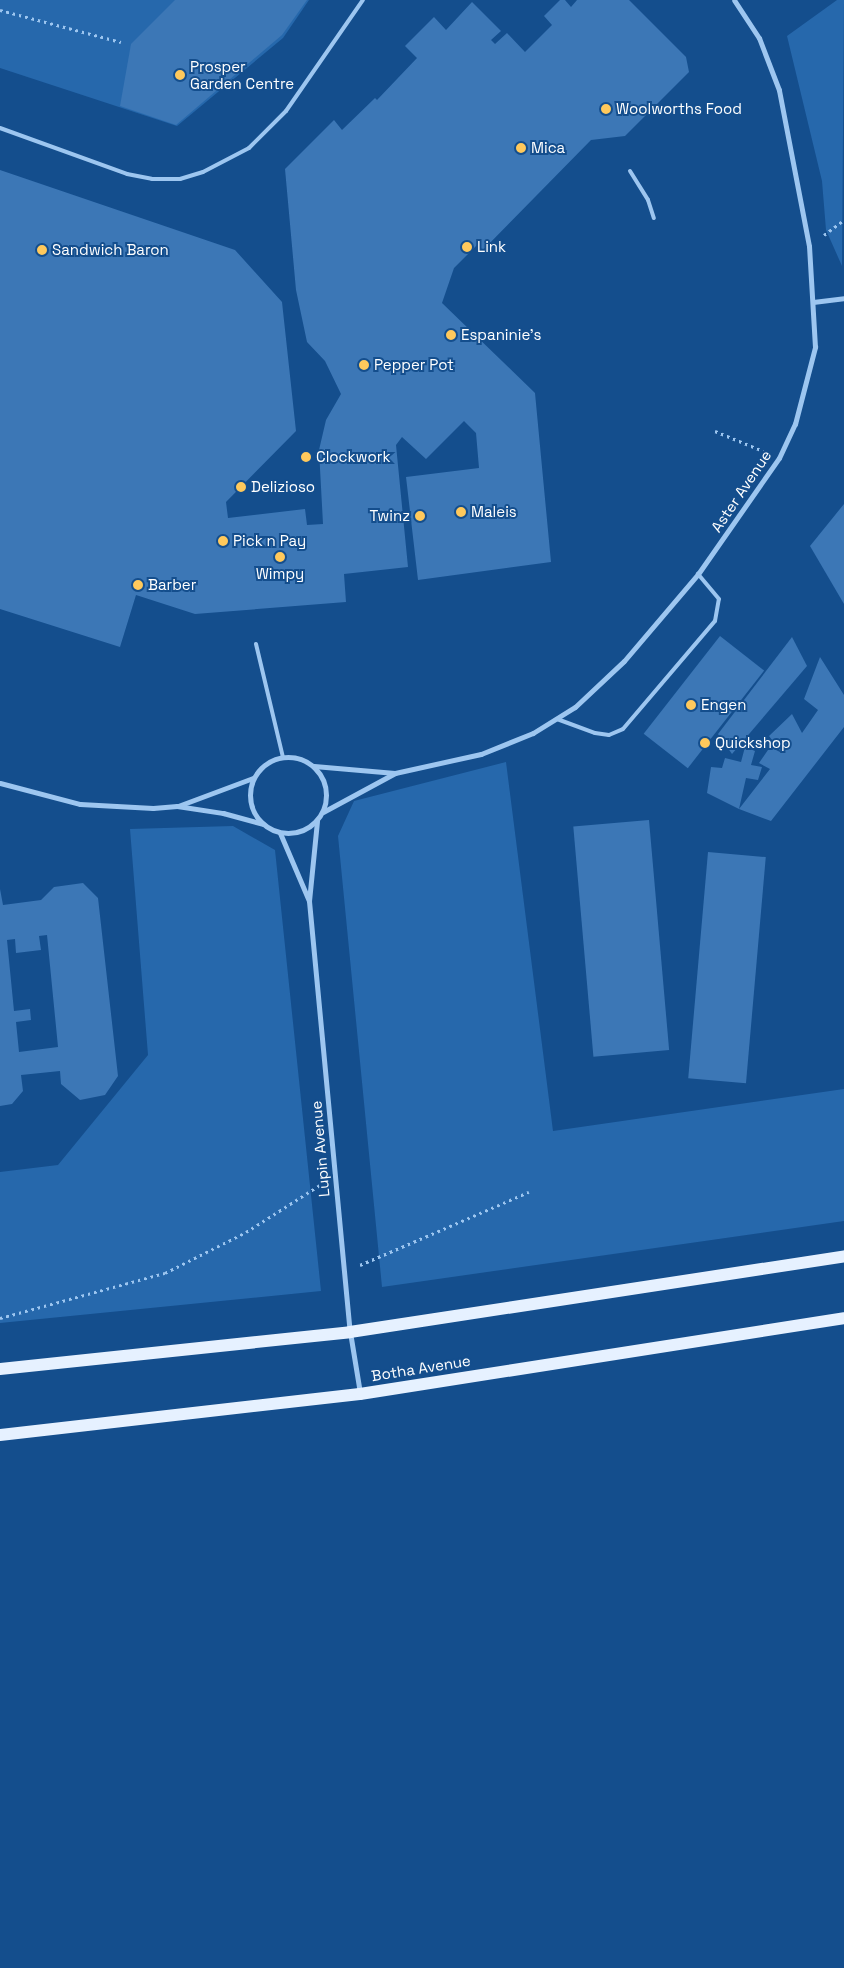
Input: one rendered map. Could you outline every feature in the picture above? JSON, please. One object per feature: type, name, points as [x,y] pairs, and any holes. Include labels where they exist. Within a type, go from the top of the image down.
[{"type":"main road","points":[[0,1368],[350,1332],[844,1256]]},
{"type":"main road","name":"Botha Avenue","points":[[0,1435],[360,1394],[844,1318]]},
{"type":"street","name":"Aster Avenue","points":[[323,812],[395,773],[481,754],[533,733],[557,719],[609,677],[698,574],[779,458],[795,424],[815,347],[809,246],[798,172],[779,90],[759,38],[734,0]]},
{"type":"street","points":[[813,302],[844,298]]},
{"type":"street","points":[[0,783],[80,804],[144,808],[177,806],[223,813],[263,824],[280,833],[298,832],[317,821],[323,812],[327,792],[320,773],[314,766],[294,756],[283,757],[266,764],[253,778],[177,806]]},
{"type":"street","name":"Aster Avenue","points":[[314,766],[395,773]]},
{"type":"street","points":[[253,778],[250,798],[256,817],[263,824]]},
{"type":"street","name":"Lupin Avenue","points":[[317,821],[309,902],[350,1332],[360,1394]]},
{"type":"street","name":"Lupin Avenue","points":[[280,833],[309,902]]},
{"type":"lane","points":[[0,128],[136,175],[180,178],[203,172],[249,148],[286,111],[363,0]]},
{"type":"lane","points":[[630,171],[648,200],[654,218]]},
{"type":"lane","points":[[557,719],[595,733],[608,735],[623,729],[715,621],[719,599],[698,574]]},
{"type":"lane","points":[[256,644],[283,757]]},
{"type":"path","points":[[0,10],[121,42]]},
{"type":"path","points":[[715,431],[779,458]]},
{"type":"path","points":[[0,1318],[165,1273],[246,1232],[335,1175]]},
{"type":"path","points":[[344,1272],[529,1192]]},
{"type":"shaded area","points":[[0,0],[309,0],[283,38],[177,126],[0,68]]},
{"type":"shaded area","points":[[837,0],[844,0],[842,266],[826,230],[822,181],[787,36]]},
{"type":"shaded area","points":[[506,762],[553,1131],[844,1089],[844,1221],[382,1287],[338,836],[354,801]]},
{"type":"shaded area","points":[[233,826],[275,850],[321,1291],[0,1323],[0,1172],[58,1165],[148,1055],[130,829]]},
{"type":"building","name":"Prosper Garden Centre","points":[[175,0],[307,0],[282,35],[176,125],[120,106],[131,44]]},
{"type":"building","points":[[560,0],[565,0],[571,7],[577,0],[629,0],[686,57],[689,72],[625,136],[591,140],[483,250],[477,245],[454,268],[442,303],[535,393],[551,562],[418,580],[406,477],[479,468],[476,433],[464,421],[426,459],[402,437],[396,445],[408,567],[344,574],[346,602],[195,614],[136,595],[120,647],[0,609],[0,170],[235,250],[282,302],[296,431],[226,502],[228,518],[305,509],[307,525],[323,524],[319,450],[326,420],[341,394],[325,361],[307,342],[296,290],[285,169],[334,120],[342,130],[375,98],[377,100],[417,58],[405,46],[434,17],[446,30],[472,2],[501,31],[491,40],[495,44],[507,33],[525,52],[552,25],[544,16]]},
{"type":"building","points":[[844,504],[844,604],[810,546]]},
{"type":"building","points":[[720,636],[764,670],[688,768],[644,734]]},
{"type":"building","points":[[792,637],[807,666],[732,754],[718,734]]},
{"type":"building","points":[[820,657],[844,695],[844,727],[771,821],[739,809],[770,769],[759,763],[770,747],[782,753],[769,736],[792,714],[802,733],[818,710],[804,699]]},
{"type":"building","points":[[745,747],[755,751],[751,765],[762,767],[758,780],[746,778],[739,809],[707,793],[711,767],[722,768],[725,758],[741,762]]},
{"type":"building","points":[[649,820],[669,1050],[593,1057],[573,827]]},
{"type":"building","points":[[708,852],[766,857],[746,1083],[688,1078]]},
{"type":"building","points":[[83,883],[98,898],[118,1076],[105,1095],[80,1100],[61,1084],[60,1071],[21,1075],[23,1091],[12,1104],[0,1106],[0,889],[3,905],[41,900],[54,887]],"holes":[[[47,935],[58,1047],[19,1052],[16,1022],[31,1020],[30,1009],[14,1011],[7,940],[15,939],[16,953],[41,950],[39,936]]]},
{"type":"place","name":"Prosper Garden Centre","points":[[180,75]]},
{"type":"place","name":"Woolworths Food","points":[[606,109]]},
{"type":"place","name":"Mica","points":[[521,148]]},
{"type":"place","name":"Link","points":[[467,247]]},
{"type":"place","name":"Sandwich Baron","points":[[42,250]]},
{"type":"place","name":"Espaninie's","points":[[451,335]]},
{"type":"place","name":"Pepper Pot","points":[[364,365]]},
{"type":"place","name":"Clockwork","points":[[306,457]]},
{"type":"place","name":"Delizioso","points":[[241,487]]},
{"type":"place","name":"Maleis","points":[[461,512]]},
{"type":"place","name":"Twinz","points":[[420,516]]},
{"type":"place","name":"Pick n Pay","points":[[223,541]]},
{"type":"place","name":"Wimpy","points":[[280,557]]},
{"type":"place","name":"Barber","points":[[138,585]]},
{"type":"place","name":"Engen","points":[[691,705]]},
{"type":"place","name":"Quickshop","points":[[705,743]]}]
